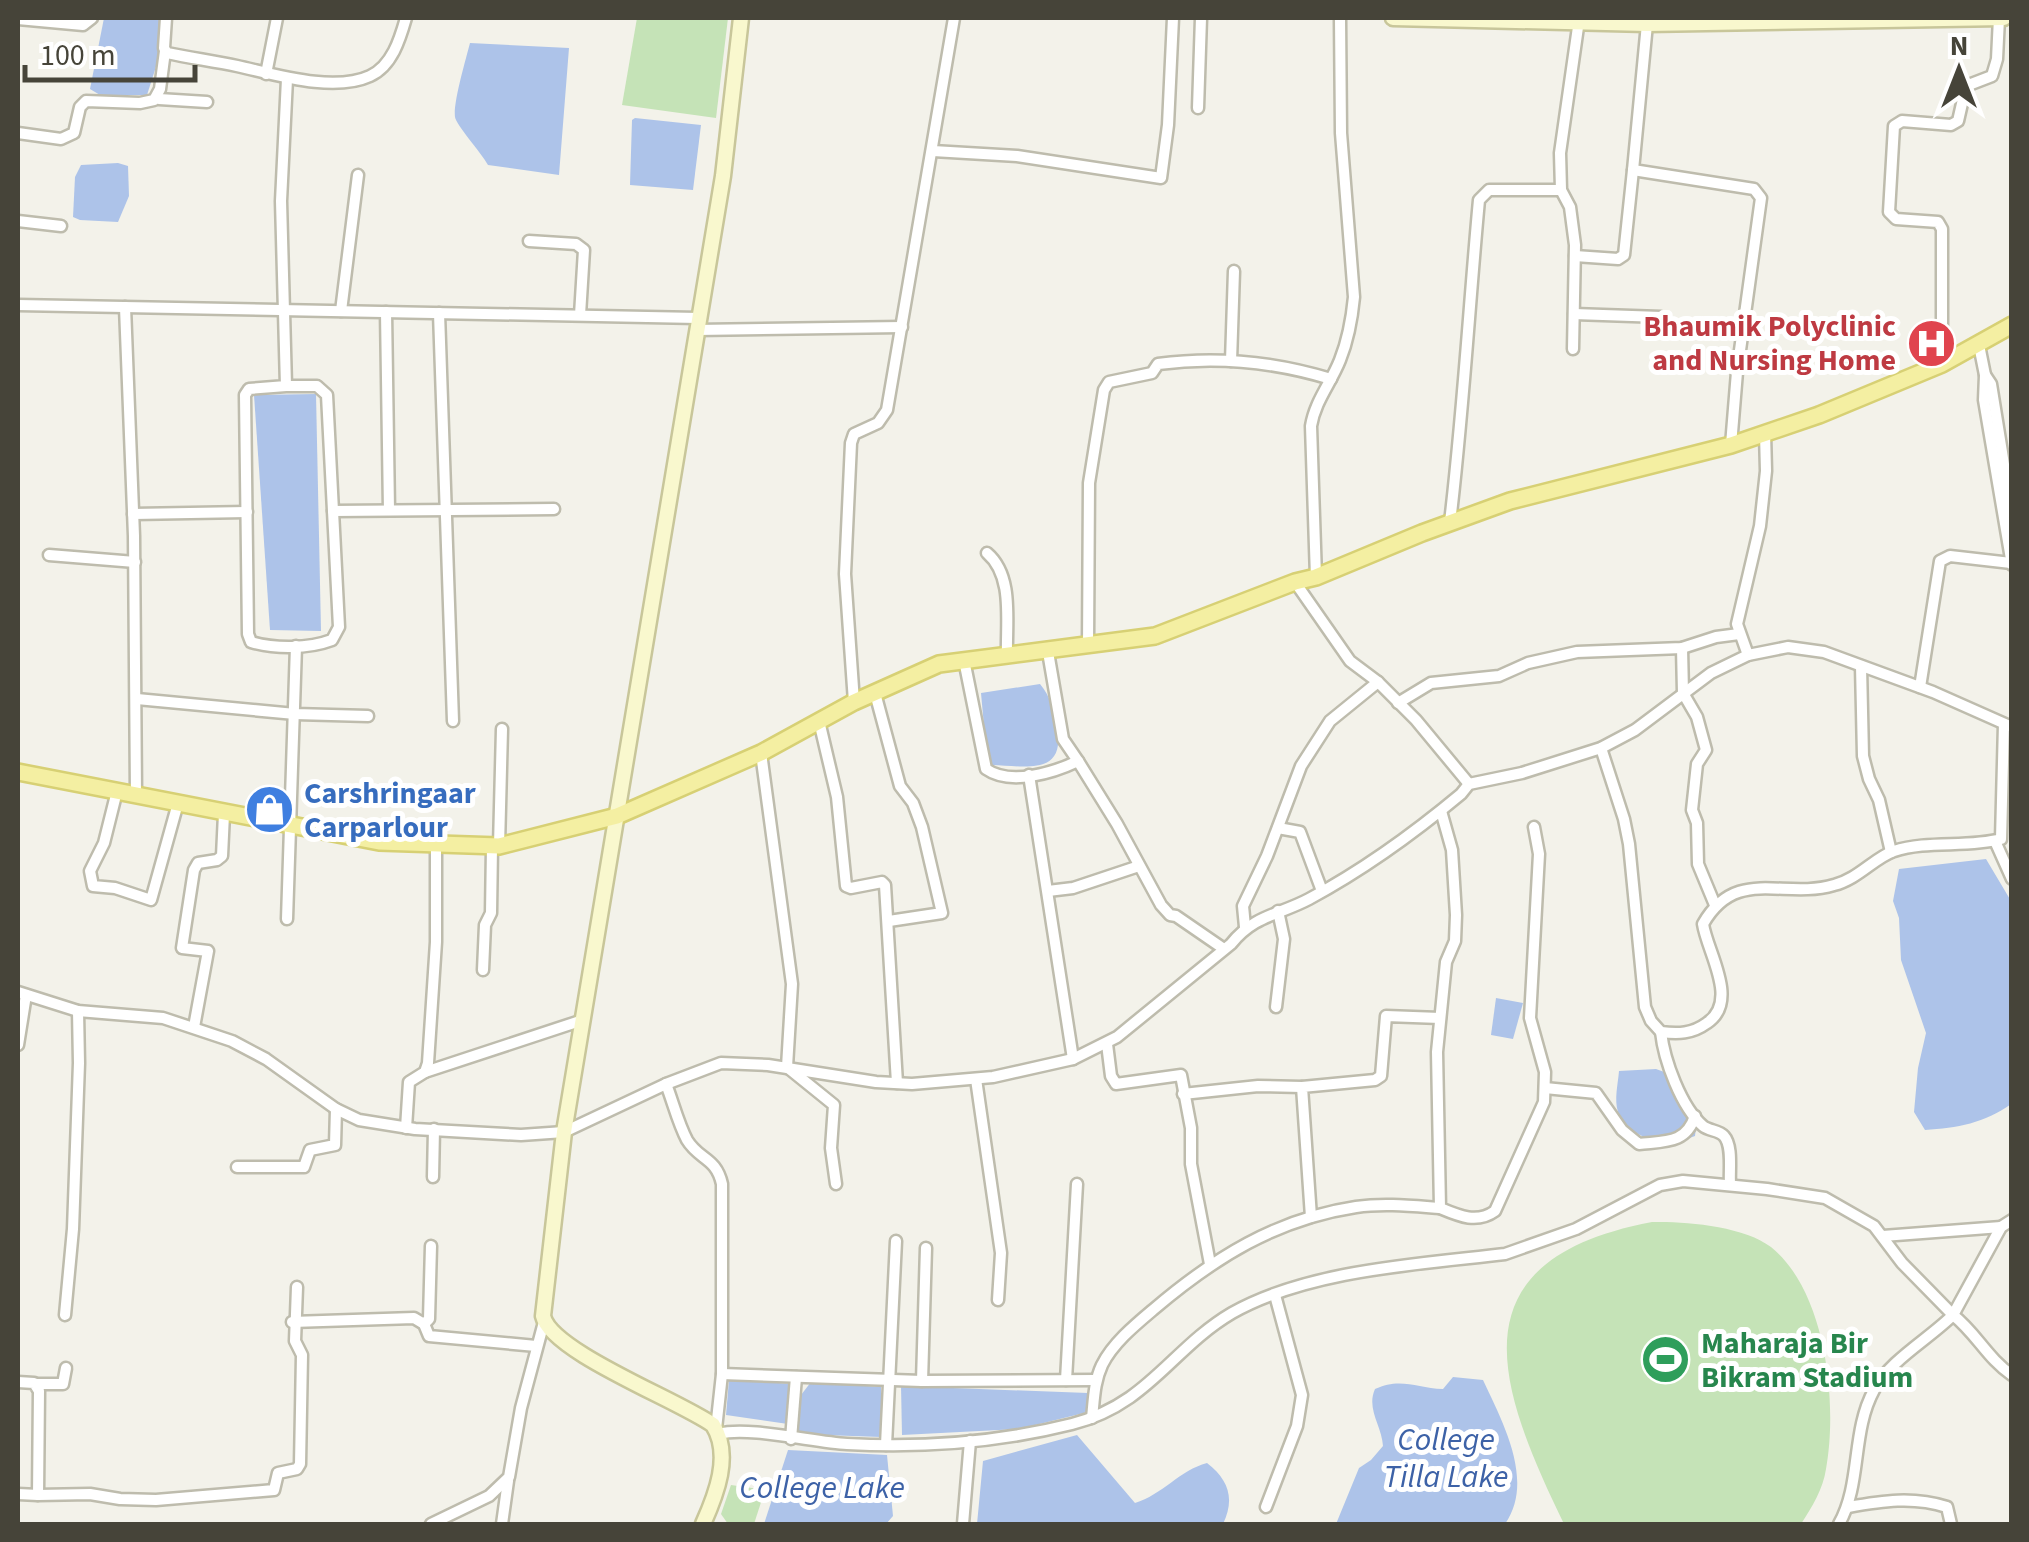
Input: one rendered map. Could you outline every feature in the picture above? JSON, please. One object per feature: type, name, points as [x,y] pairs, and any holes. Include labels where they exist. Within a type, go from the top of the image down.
[{"type":"main road","points":[[18,772],[379,842],[496,847],[617,816],[761,753],[922,670],[964,660],[1155,636],[1295,582],[1316,578],[1510,501],[1730,445],[1819,416],[1942,364],[2012,325]]},
{"type":"street","points":[[18,18],[82,25],[92,18]]},
{"type":"street","points":[[158,96],[166,18]]},
{"type":"street","points":[[266,74],[276,18]]},
{"type":"street","points":[[165,51],[287,79],[351,81],[369,77],[391,57],[406,18]]},
{"type":"street","points":[[733,18],[738,34]]},
{"type":"street","points":[[502,1524],[544,1322],[564,1132],[724,176],[741,18]]},
{"type":"street","points":[[738,34],[752,18]]},
{"type":"street","points":[[854,702],[845,574],[850,443],[860,429],[884,418],[954,18]]},
{"type":"street","points":[[933,151],[1017,156],[1161,178],[1168,125],[1173,18]]},
{"type":"street","points":[[1198,108],[1201,18]]},
{"type":"street","points":[[1316,578],[1310,426],[1314,409],[1344,347],[1354,297],[1340,133],[1340,18]]},
{"type":"street","points":[[1393,18],[1641,22],[2002,18],[1992,76],[1966,86],[1958,121],[1951,125],[1902,122],[1894,126],[1889,212],[1896,218],[1938,222],[1942,229],[1942,364]]},
{"type":"street","points":[[1573,348],[1575,256],[1570,207],[1561,190],[1560,142],[1579,20]]},
{"type":"street","points":[[1575,256],[1618,260],[1624,255],[1641,22]]},
{"type":"street","points":[[286,386],[281,168],[287,79]]},
{"type":"street","points":[[158,96],[207,102]]},
{"type":"street","points":[[18,134],[67,138],[74,133],[80,107],[86,101],[140,103],[158,96]]},
{"type":"street","points":[[1633,170],[1760,192],[1730,445]]},
{"type":"street","points":[[341,311],[358,175]]},
{"type":"street","points":[[1450,522],[1464,401],[1479,200],[1489,190],[1561,190]]},
{"type":"street","points":[[18,221],[61,226]]},
{"type":"street","points":[[529,240],[576,244],[584,250],[580,315]]},
{"type":"street","points":[[1231,361],[1234,271]]},
{"type":"street","points":[[18,305],[580,315],[697,324],[902,327]]},
{"type":"street","points":[[125,307],[133,514],[136,794]]},
{"type":"street","points":[[386,312],[389,510]]},
{"type":"street","points":[[439,313],[453,721]]},
{"type":"street","points":[[1574,314],[1660,317]]},
{"type":"street","points":[[1920,687],[1940,560],[1950,556],[2011,564],[1984,400],[1980,344]]},
{"type":"street","points":[[1088,646],[1089,483],[1104,390],[1115,379],[1152,373],[1158,364],[1231,361],[1288,368],[1331,379]]},
{"type":"street","points":[[1985,375],[1991,384],[2012,514]]},
{"type":"street","points":[[286,386],[316,386],[327,396],[338,633],[324,643],[296,646],[257,644],[249,639],[245,395],[250,389],[286,386]]},
{"type":"street","points":[[1748,655],[1738,624],[1764,499],[1764,433]]},
{"type":"street","points":[[333,510],[554,510]]},
{"type":"street","points":[[133,514],[247,512]]},
{"type":"street","points":[[987,552],[1003,576],[1007,654]]},
{"type":"street","points":[[49,555],[134,562]]},
{"type":"street","points":[[1295,582],[1350,661],[1398,702],[1469,784]]},
{"type":"street","points":[[1398,702],[1437,681],[1498,676],[1528,662],[1577,652],[1682,648],[1739,634]]},
{"type":"street","points":[[288,919],[296,646]]},
{"type":"street","points":[[1682,648],[1683,693],[1696,717],[1706,750],[1696,764],[1692,814],[1697,823],[1698,864],[1715,905]]},
{"type":"street","points":[[18,1045],[22,994],[78,1011],[163,1018],[232,1041],[359,1120],[406,1128],[520,1135],[564,1132],[721,1063],[897,1083],[976,1079],[1072,1059],[1108,1044],[1224,949],[1245,927],[1309,900],[1396,848],[1469,784],[1522,773],[1600,748],[1635,730],[1711,673],[1748,655],[1804,648],[1920,687],[2008,726],[2003,835],[1995,841],[1891,852],[1868,870],[1833,886],[1733,893],[1715,905],[1703,930],[1720,982],[1719,1010],[1714,1019],[1690,1032],[1661,1032]]},
{"type":"street","points":[[1048,652],[1063,738],[1139,866],[1173,915],[1224,949]]},
{"type":"street","points":[[964,660],[990,774],[1045,774],[1078,761]]},
{"type":"street","points":[[1861,666],[1863,756],[1868,779],[1879,800],[1891,852]]},
{"type":"street","points":[[1245,927],[1243,906],[1301,766],[1330,720],[1378,682]]},
{"type":"street","points":[[875,692],[900,786],[913,803],[922,827],[942,913],[889,920]]},
{"type":"street","points":[[137,699],[295,714],[368,716]]},
{"type":"street","points":[[819,721],[837,797],[846,886],[882,882],[889,920],[897,1083]]},
{"type":"street","points":[[483,970],[485,926],[491,913],[502,729]]},
{"type":"street","points":[[1600,748],[1629,844],[1645,1007],[1661,1032],[1668,1066],[1695,1116],[1704,1128],[1727,1140],[1730,1184]]},
{"type":"street","points":[[761,753],[792,984],[787,1068]]},
{"type":"street","points":[[1028,775],[1072,1059]]},
{"type":"street","points":[[117,792],[104,843],[90,871],[92,883],[151,900],[178,804]]},
{"type":"street","points":[[1440,1208],[1436,1074],[1446,962],[1454,941],[1456,915],[1452,850],[1441,810]]},
{"type":"street","points":[[194,1027],[208,950],[182,948],[194,870],[198,863],[222,856],[224,814]]},
{"type":"street","points":[[1092,1418],[1096,1380],[1108,1355],[1128,1332],[1210,1264],[1259,1235],[1311,1218],[1372,1206],[1440,1208],[1474,1219],[1485,1218],[1494,1211],[1540,1118],[1545,1088],[1545,1072],[1530,1018],[1539,854],[1534,827]]},
{"type":"street","points":[[1278,828],[1300,832],[1322,890]]},
{"type":"street","points":[[1995,841],[2012,879]]},
{"type":"street","points":[[425,1072],[436,942],[436,845]]},
{"type":"street","points":[[1048,891],[1073,888],[1139,866]]},
{"type":"street","points":[[1276,1007],[1284,939],[1278,911]]},
{"type":"street","points":[[66,1315],[76,1157],[78,1011]]},
{"type":"street","points":[[1184,1094],[1376,1080],[1382,1070],[1386,1016],[1440,1018]]},
{"type":"street","points":[[406,1128],[410,1080],[582,1020]]},
{"type":"street","points":[[1108,1044],[1111,1076],[1116,1084],[1181,1074],[1191,1128],[1191,1164],[1210,1264]]},
{"type":"street","points":[[787,1068],[834,1105],[830,1148],[836,1184]]},
{"type":"street","points":[[976,1079],[1001,1253],[998,1300]]},
{"type":"street","points":[[666,1084],[686,1137],[694,1149],[717,1167],[722,1184],[718,1484],[704,1524]]},
{"type":"street","points":[[1302,1087],[1311,1218]]},
{"type":"street","points":[[1545,1088],[1596,1094],[1622,1130],[1639,1144],[1679,1140],[1691,1129],[1695,1116]]},
{"type":"street","points":[[237,1167],[304,1167],[310,1150],[335,1145],[336,1109]]},
{"type":"street","points":[[433,1177],[434,1129]]},
{"type":"street","points":[[544,1322],[590,1358],[698,1413],[717,1431],[886,1445],[970,1441],[1092,1418],[1138,1394],[1200,1334],[1234,1312],[1276,1295],[1346,1276],[1532,1247],[1576,1230],[1660,1185],[1684,1181],[1825,1198],[1874,1226],[1902,1263],[2012,1374]]},
{"type":"street","points":[[1066,1380],[1077,1184]]},
{"type":"street","points":[[1883,1236],[2006,1223]]},
{"type":"street","points":[[1839,1524],[1848,1507],[1863,1419],[1874,1389],[1954,1316],[2006,1223]]},
{"type":"street","points":[[886,1445],[896,1242]]},
{"type":"street","points":[[424,1324],[429,1319],[431,1246]]},
{"type":"street","points":[[922,1381],[926,1248]]},
{"type":"street","points":[[18,1494],[90,1494],[156,1500],[274,1490],[278,1473],[297,1469],[300,1464],[302,1355],[295,1341],[293,1322],[297,1287]]},
{"type":"street","points":[[1266,1507],[1297,1426],[1302,1394],[1276,1295]]},
{"type":"street","points":[[293,1322],[414,1318],[424,1324],[428,1336],[536,1346]]},
{"type":"street","points":[[18,1382],[63,1384],[66,1368]]},
{"type":"street","points":[[722,1374],[795,1382],[1096,1380]]},
{"type":"street","points":[[791,1439],[795,1382]]},
{"type":"street","points":[[37,1384],[38,1495]]},
{"type":"street","points":[[964,1524],[970,1441]]},
{"type":"street","points":[[431,1524],[489,1496],[509,1477]]},
{"type":"street","points":[[1848,1507],[1927,1500],[1947,1507],[1952,1524]]},
{"type":"green space","points":[[637,18],[728,18],[716,118],[622,105]]},
{"type":"green space","name":"Maharaja Bir Bikram Stadium","points":[[1652,1222],[1713,1226],[1746,1234],[1771,1247],[1790,1266],[1804,1291],[1824,1350],[1830,1413],[1825,1476],[1801,1524],[1564,1524],[1521,1423],[1509,1377],[1508,1335],[1518,1297],[1544,1266],[1588,1240]]},
{"type":"green space","points":[[731,1485],[765,1490],[754,1524],[728,1524],[721,1514]]},
{"type":"water","points":[[104,18],[163,18],[160,54],[147,95],[100,95],[90,89]]},
{"type":"water","points":[[470,43],[569,48],[559,175],[488,165],[460,126],[455,117],[456,102]]},
{"type":"water","points":[[635,118],[701,125],[693,190],[630,185]]},
{"type":"water","points":[[81,165],[128,166],[129,196],[118,222],[73,217],[75,177]]},
{"type":"water","points":[[316,394],[321,631],[270,630],[254,395]]},
{"type":"water","points":[[1040,684],[1055,716],[1055,754],[1040,765],[992,765],[981,693]]},
{"type":"water","points":[[1986,859],[2011,901],[2011,1104],[1970,1123],[1925,1130],[1914,1112],[1926,1033],[1901,960],[1899,918],[1893,901],[1899,869]]},
{"type":"water","points":[[1496,998],[1523,1003],[1513,1039],[1491,1035]]},
{"type":"water","points":[[1656,1069],[1667,1073],[1696,1127],[1695,1136],[1674,1141],[1651,1139],[1623,1122],[1616,1102],[1619,1071]]},
{"type":"water","name":"College Tilla Lake","points":[[1453,1377],[1483,1380],[1507,1433],[1517,1489],[1505,1524],[1336,1524],[1359,1468],[1383,1446],[1372,1404],[1375,1389],[1401,1383],[1443,1389]]},
{"type":"water","points":[[729,1380],[794,1384],[788,1424],[726,1415]]},
{"type":"water","points":[[811,1382],[881,1387],[881,1437],[795,1434],[801,1395]]},
{"type":"water","points":[[901,1386],[1088,1393],[1092,1406],[1084,1413],[1019,1429],[902,1435]]},
{"type":"water","points":[[1077,1435],[1135,1503],[1207,1463],[1228,1490],[1229,1506],[1223,1524],[977,1524],[983,1461]]},
{"type":"water","name":"College Lake","points":[[788,1450],[887,1455],[893,1516],[886,1524],[764,1524]]},
{"type":"place","name":"Bhaumik Polyclinic and Nursing Home","points":[[1931,343]]},
{"type":"place","name":"Carshringaar Carparlour","points":[[269,810]]},
{"type":"place","name":"Maharaja Bir Bikram Stadium","points":[[1666,1360]]}]
